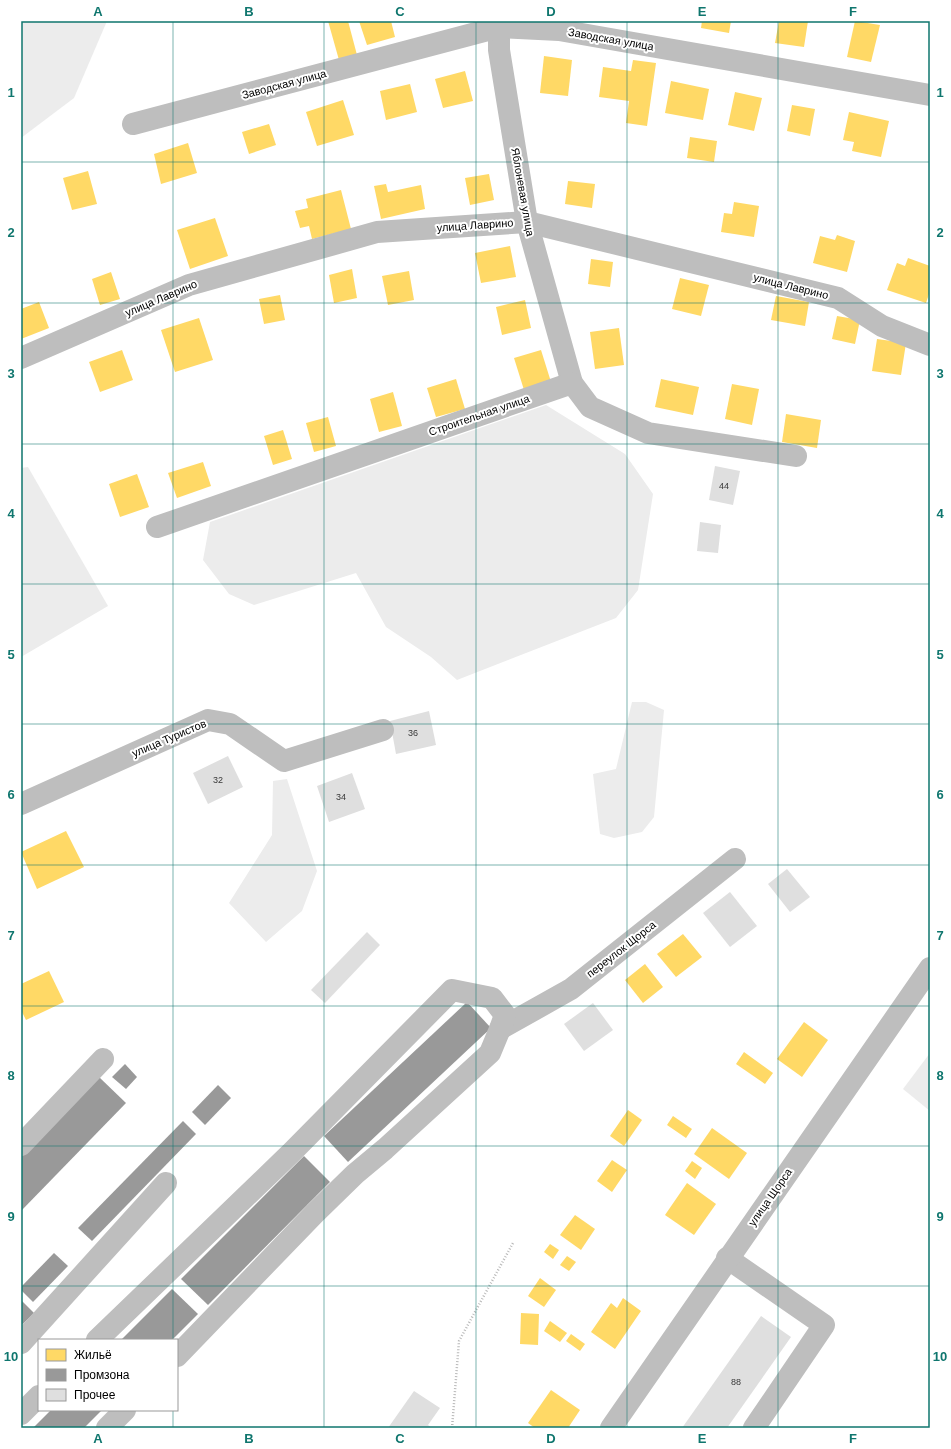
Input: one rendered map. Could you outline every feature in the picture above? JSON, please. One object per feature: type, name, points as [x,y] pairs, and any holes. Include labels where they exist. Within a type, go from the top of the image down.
[{"type":"street","name":"Заводская улица","points":[[133,124],[500,24],[559,30],[930,95]]},
{"type":"street","name":"Яблоневая улица","points":[[500,24],[499,50],[526,222],[572,383]]},
{"type":"street","name":"улица Лаврино","points":[[21,358],[189,285],[377,232],[526,222],[838,298],[882,326],[930,346]]},
{"type":"street","points":[[572,383],[590,407],[648,434],[796,456]]},
{"type":"street","name":"Строительная улица","points":[[157,527],[572,383]]},
{"type":"street","name":"улица Туристов","points":[[21,804],[208,720],[230,724],[284,762],[383,730]]},
{"type":"street","name":"переулок Щорса","points":[[500,1029],[571,989],[735,859]]},
{"type":"street","name":"улица Щорса","points":[[611,1428],[930,968]]},
{"type":"street","points":[[98,1339],[291,1153],[452,990],[492,998],[505,1015],[490,1053],[320,1208],[178,1355]]},
{"type":"street","points":[[21,1145],[103,1059]]},
{"type":"street","points":[[21,1343],[166,1183]]},
{"type":"street","points":[[728,1258],[824,1325],[754,1428]]},
{"type":"street","points":[[21,1414],[38,1397]]},
{"type":"street","points":[[107,1428],[124,1411]]},
{"type":"path","points":[[452,1428],[459,1341],[513,1243]]},
{"type":"shaded area","points":[[21,21],[107,21],[74,98],[21,138]]},
{"type":"shaded area","points":[[546,405],[625,454],[653,494],[638,590],[616,618],[457,680],[431,657],[386,627],[356,573],[254,605],[229,594],[203,560],[210,522]]},
{"type":"shaded area","points":[[28,467],[108,606],[21,657],[21,468]]},
{"type":"shaded area","points":[[632,702],[646,702],[664,710],[654,817],[642,832],[614,838],[600,834],[593,774],[616,769]]},
{"type":"shaded area","points":[[287,779],[317,871],[302,911],[266,942],[229,903],[272,835],[273,781]]},
{"type":"shaded area","points":[[930,1053],[930,1111],[903,1089]]},
{"type":"building: Жильё","points":[[328,21],[348,21],[357,55],[339,60]]},
{"type":"building: Жильё","points":[[359,21],[391,21],[395,37],[367,45]]},
{"type":"building: Жильё","points":[[702,21],[731,21],[729,33],[701,28]]},
{"type":"building: Жильё","points":[[779,21],[808,21],[804,47],[775,43]]},
{"type":"building: Жильё","points":[[855,21],[880,25],[871,62],[847,57]]},
{"type":"building: Жильё","points":[[544,56],[572,60],[568,96],[540,93]]},
{"type":"building: Жильё","points":[[633,60],[656,63],[647,126],[626,123],[629,101],[599,97],[603,67],[631,71]]},
{"type":"building: Жильё","points":[[465,71],[473,101],[443,108],[435,79]]},
{"type":"building: Жильё","points":[[671,81],[709,89],[703,120],[665,113]]},
{"type":"building: Жильё","points":[[410,84],[417,112],[386,120],[380,91]]},
{"type":"building: Жильё","points":[[735,92],[762,98],[754,131],[728,125]]},
{"type":"building: Жильё","points":[[343,100],[354,135],[317,146],[306,112]]},
{"type":"building: Жильё","points":[[792,105],[815,109],[810,136],[787,131]]},
{"type":"building: Жильё","points":[[849,112],[889,121],[881,157],[852,151],[854,142],[843,140]]},
{"type":"building: Жильё","points":[[269,124],[276,145],[249,154],[242,132]]},
{"type":"building: Жильё","points":[[690,137],[717,141],[714,162],[687,158]]},
{"type":"building: Жильё","points":[[188,143],[197,173],[161,184],[154,154]]},
{"type":"building: Жильё","points":[[88,171],[97,204],[72,210],[63,178]]},
{"type":"building: Жильё","points":[[489,174],[494,200],[470,205],[465,178]]},
{"type":"building: Жильё","points":[[568,181],[595,184],[592,208],[565,204]]},
{"type":"building: Жильё","points":[[386,184],[388,192],[421,185],[425,209],[381,219],[374,186]]},
{"type":"building: Жильё","points":[[341,190],[351,229],[312,239],[309,226],[300,228],[295,211],[308,208],[306,199]]},
{"type":"building: Жильё","points":[[734,202],[759,206],[754,237],[721,232],[724,213],[732,214]]},
{"type":"building: Жильё","points":[[215,218],[228,256],[190,269],[177,230]]},
{"type":"building: Жильё","points":[[837,235],[855,241],[847,272],[813,263],[820,236],[835,240]]},
{"type":"building: Жильё","points":[[510,246],[516,277],[481,283],[475,253]]},
{"type":"building: Жильё","points":[[908,258],[930,266],[930,291],[926,303],[887,290],[897,263],[905,266]]},
{"type":"building: Жильё","points":[[591,259],[613,262],[610,287],[588,284]]},
{"type":"building: Жильё","points":[[352,269],[357,298],[334,303],[329,275]]},
{"type":"building: Жильё","points":[[409,271],[414,300],[388,305],[382,276]]},
{"type":"building: Жильё","points":[[111,272],[120,299],[100,305],[92,279]]},
{"type":"building: Жильё","points":[[680,278],[709,285],[701,316],[672,309]]},
{"type":"building: Жильё","points":[[280,295],[285,320],[264,324],[259,299]]},
{"type":"building: Жильё","points":[[776,296],[809,302],[805,326],[771,320]]},
{"type":"building: Жильё","points":[[525,300],[531,328],[502,335],[496,307]]},
{"type":"building: Жильё","points":[[39,302],[49,328],[21,339],[21,309]]},
{"type":"building: Жильё","points":[[837,316],[860,320],[855,344],[832,339]]},
{"type":"building: Жильё","points":[[199,318],[213,360],[175,372],[161,330]]},
{"type":"building: Жильё","points":[[619,328],[624,365],[595,369],[590,332]]},
{"type":"building: Жильё","points":[[877,339],[906,343],[901,375],[872,371]]},
{"type":"building: Жильё","points":[[122,350],[133,380],[100,392],[89,362]]},
{"type":"building: Жильё","points":[[541,350],[551,382],[524,390],[514,358]]},
{"type":"building: Жильё","points":[[456,379],[465,409],[436,417],[427,388]]},
{"type":"building: Жильё","points":[[661,379],[699,387],[693,415],[655,407]]},
{"type":"building: Жильё","points":[[732,384],[759,389],[752,425],[725,419]]},
{"type":"building: Жильё","points":[[393,392],[402,426],[379,432],[370,399]]},
{"type":"building: Жильё","points":[[786,414],[821,420],[817,448],[782,442]]},
{"type":"building: Жильё","points":[[328,417],[336,446],[314,452],[306,423]]},
{"type":"building: Жильё","points":[[283,430],[292,459],[273,465],[264,436]]},
{"type":"building: Жильё","points":[[203,462],[211,486],[177,498],[168,473]]},
{"type":"building: Жильё","points":[[137,474],[149,507],[120,517],[109,484]]},
{"type":"building: Жильё","points":[[66,831],[84,867],[37,889],[21,852]]},
{"type":"building: Жильё","points":[[683,934],[702,957],[676,977],[657,954]]},
{"type":"building: Жильё","points":[[645,964],[663,987],[643,1003],[625,980]]},
{"type":"building: Жильё","points":[[49,971],[64,1002],[26,1020],[21,1010],[21,984]]},
{"type":"building: Жильё","points":[[804,1022],[828,1040],[802,1077],[777,1059]]},
{"type":"building: Жильё","points":[[744,1052],[773,1073],[765,1084],[736,1064]]},
{"type":"building: Жильё","points":[[628,1110],[642,1120],[624,1146],[610,1136]]},
{"type":"building: Жильё","points":[[673,1116],[692,1129],[686,1138],[667,1125]]},
{"type":"building: Жильё","points":[[712,1128],[747,1153],[729,1179],[694,1154]]},
{"type":"building: Жильё","points":[[612,1160],[627,1170],[612,1192],[597,1181]]},
{"type":"building: Жильё","points":[[692,1161],[702,1168],[695,1179],[685,1171]]},
{"type":"building: Жильё","points":[[687,1183],[716,1204],[694,1235],[665,1215]]},
{"type":"building: Жильё","points":[[575,1215],[595,1229],[581,1250],[560,1235]]},
{"type":"building: Жильё","points":[[550,1244],[559,1250],[553,1259],[544,1252]]},
{"type":"building: Жильё","points":[[567,1256],[576,1262],[569,1271],[560,1265]]},
{"type":"building: Жильё","points":[[540,1278],[556,1290],[544,1307],[528,1296]]},
{"type":"building: Жильё","points":[[623,1298],[641,1311],[615,1349],[591,1332],[611,1303],[617,1308]]},
{"type":"building: Жильё","points":[[521,1313],[539,1314],[538,1345],[520,1344]]},
{"type":"building: Жильё","points":[[550,1321],[567,1333],[560,1342],[544,1331]]},
{"type":"building: Жильё","points":[[571,1334],[585,1344],[580,1351],[566,1341]]},
{"type":"building: Жильё","points":[[551,1390],[580,1410],[568,1428],[535,1428],[528,1423]]},
{"type":"building: Промзона","points":[[467,1002],[491,1028],[348,1162],[324,1136]]},
{"type":"building: Промзона","points":[[125,1064],[137,1077],[126,1089],[112,1077]]},
{"type":"building: Промзона","points":[[99,1077],[126,1103],[21,1211],[21,1157]]},
{"type":"building: Промзона","points":[[218,1085],[231,1098],[205,1125],[192,1112]]},
{"type":"building: Промзона","points":[[183,1121],[196,1134],[92,1241],[78,1228]]},
{"type":"building: Промзона","points":[[304,1156],[330,1182],[208,1305],[181,1279]]},
{"type":"building: Промзона","points":[[54,1253],[68,1266],[33,1302],[21,1290],[21,1287]]},
{"type":"building: Промзона","points":[[172,1289],[198,1314],[173,1339],[122,1339]]},
{"type":"building: Промзона","points":[[21,1300],[34,1313],[21,1326]]},
{"type":"building: Промзона","points":[[50,1411],[101,1411],[84,1428],[33,1428]]},
{"type":"building: Прочее","points":[[715,466],[740,471],[733,505],[709,500]]},
{"type":"building: Прочее","points":[[700,522],[721,525],[718,553],[697,551]]},
{"type":"building: Прочее","points":[[429,711],[436,745],[396,754],[390,721]]},
{"type":"building: Прочее","points":[[228,756],[243,787],[208,804],[193,773]]},
{"type":"building: Прочее","points":[[352,773],[365,809],[329,822],[317,786]]},
{"type":"building: Прочее","points":[[787,869],[810,897],[790,912],[768,884]]},
{"type":"building: Прочее","points":[[730,892],[757,926],[730,947],[703,913]]},
{"type":"building: Прочее","points":[[367,932],[380,945],[325,1003],[311,990]]},
{"type":"building: Прочее","points":[[593,1003],[613,1030],[584,1051],[564,1024]]},
{"type":"building: Прочее","points":[[761,1316],[791,1337],[727,1428],[682,1428]]},
{"type":"building: Прочее","points":[[414,1391],[440,1408],[428,1425],[432,1428],[388,1428]]}]
